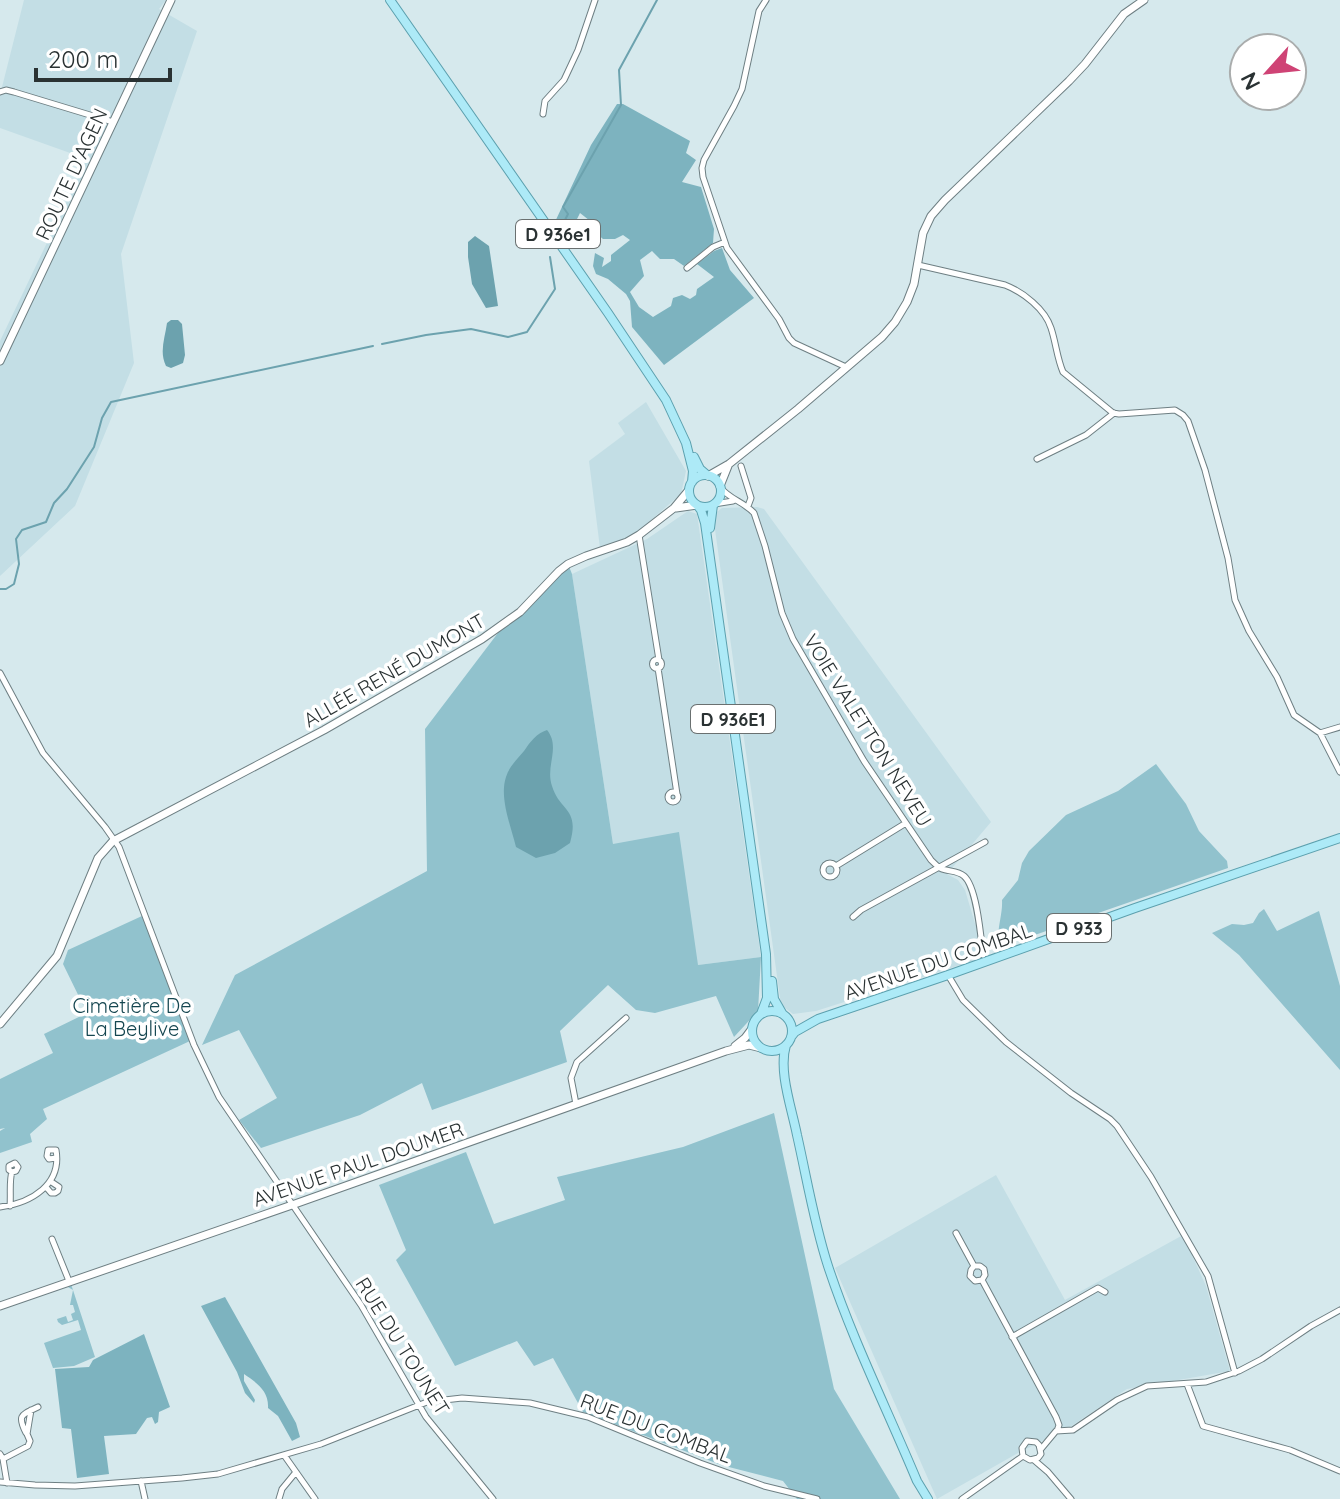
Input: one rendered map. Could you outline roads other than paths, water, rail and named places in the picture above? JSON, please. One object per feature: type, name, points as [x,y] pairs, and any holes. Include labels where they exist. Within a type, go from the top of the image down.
[{"type":"main road","name":"D 936e1","points":[[392,0],[670,397],[683,421],[695,461],[708,476]]},
{"type":"main road","name":"D 936e1","points":[[392,0],[666,400],[686,443],[693,471],[690,486]]},
{"type":"main road","points":[[708,476],[720,486],[720,496],[714,504],[706,507],[691,499],[690,486],[698,477],[708,476]]},
{"type":"main road","name":"D 936e1","points":[[714,504],[710,522],[711,543],[731,676]]},
{"type":"main road","name":"D 936E1","points":[[698,505],[705,523],[766,954],[767,998],[761,1014]]},
{"type":"main road","name":"D 936E1","points":[[731,676],[774,999],[784,1015]]},
{"type":"main road","name":"AVENUE DU COMBAL","points":[[818,1019],[1340,838]]},
{"type":"main road","points":[[787,1089],[777,1064],[753,1040],[753,1023],[761,1014],[771,1011],[784,1015],[791,1026],[783,1063],[787,1089],[829,1269],[917,1481],[928,1499]]},
{"type":"main road","name":"D 933","points":[[784,1015],[797,1020],[818,1019]]},
{"type":"main road","name":"D 933","points":[[788,1041],[795,1032],[818,1019]]},
{"type":"main road","points":[[764,1049],[780,1049],[788,1041]]},
{"type":"main road","points":[[917,1481],[920,1499]]},
{"type":"street","name":"ROUTE D'AGEN","points":[[0,361],[171,0]]},
{"type":"street","points":[[543,114],[545,101],[564,80],[578,50],[595,0]]},
{"type":"street","points":[[766,0],[759,11],[742,89],[702,168],[725,242],[789,338],[847,367]]},
{"type":"street","points":[[708,476],[729,464],[882,337],[907,302],[914,284],[923,233],[931,216],[1069,81],[1124,14],[1144,0]]},
{"type":"street","points":[[0,92],[14,92],[113,122]]},
{"type":"street","points":[[687,268],[713,247],[725,242]]},
{"type":"street","points":[[918,265],[1017,290],[1042,312],[1050,325],[1063,372],[1114,413],[1175,410],[1188,421],[1205,470],[1228,558],[1235,600],[1294,715],[1320,733],[1340,772]]},
{"type":"street","points":[[1037,459],[1086,435],[1114,413]]},
{"type":"street","points":[[729,464],[720,486],[735,501],[748,506]]},
{"type":"street","name":"VOIE VALETTON NEVEU","points":[[741,466],[751,498],[748,506],[758,523],[782,613],[793,639],[864,761],[931,860],[939,868],[959,873],[967,879],[971,886],[983,953]]},
{"type":"street","name":"ALLÉE RENÉ DUMONT","points":[[115,840],[324,730],[504,625],[568,564],[639,535],[674,508],[690,486]]},
{"type":"street","points":[[714,504],[735,501]]},
{"type":"street","points":[[674,508],[698,505]]},
{"type":"street","points":[[639,535],[659,660],[653,662],[653,666],[658,668],[677,794]]},
{"type":"street","name":"RUE DU TOUNET","points":[[0,673],[43,753],[115,840],[206,1072],[219,1097],[361,1305],[418,1405],[449,1448],[493,1499]]},
{"type":"street","points":[[1320,733],[1340,727]]},
{"type":"street","points":[[836,866],[906,823]]},
{"type":"street","points":[[0,1024],[57,956],[98,858],[115,840]]},
{"type":"street","points":[[853,917],[985,842]]},
{"type":"street","points":[[948,975],[963,1000],[1006,1042],[1117,1126],[1151,1177],[1208,1276],[1235,1373]]},
{"type":"street","points":[[576,1104],[571,1078],[577,1062],[626,1018]]},
{"type":"street","points":[[726,1051],[751,1030]]},
{"type":"street","points":[[726,1051],[749,1045],[764,1049]]},
{"type":"street","name":"AVENUE PAUL DOUMER","points":[[0,1306],[726,1051]]},
{"type":"street","points":[[0,1207],[10,1206],[36,1194],[48,1184],[58,1164],[56,1158]]},
{"type":"street","points":[[10,1206],[12,1172]]},
{"type":"street","points":[[956,1233],[974,1266]]},
{"type":"street","points":[[52,1239],[69,1281]]},
{"type":"street","points":[[974,1266],[984,1269],[982,1280]]},
{"type":"street","points":[[974,1266],[970,1276],[975,1281],[982,1280]]},
{"type":"street","points":[[982,1280],[1059,1425],[1034,1460]]},
{"type":"street","points":[[1012,1337],[1098,1288],[1105,1292]]},
{"type":"street","points":[[1056,1431],[1073,1430],[1117,1400],[1147,1386],[1206,1382],[1235,1373],[1340,1310]]},
{"type":"street","points":[[1187,1384],[1203,1426],[1290,1450],[1340,1471]]},
{"type":"street","name":"RUE DU COMBAL","points":[[3,1482],[75,1486],[218,1474],[343,1436],[418,1405],[462,1398],[530,1403],[563,1410],[621,1429],[700,1463],[802,1499]]},
{"type":"street","points":[[3,1482],[2,1456],[28,1446],[30,1441],[20,1418],[34,1409]]},
{"type":"street","points":[[1049,1438],[1027,1441],[1021,1451],[1023,1456],[1034,1460],[1048,1472],[1071,1499]]},
{"type":"street","points":[[1036,1442],[1048,1472]]},
{"type":"street","points":[[284,1455],[315,1499]]},
{"type":"street","points":[[962,1499],[1023,1456]]},
{"type":"street","points":[[279,1499],[282,1489],[296,1472]]},
{"type":"street","points":[[141,1481],[145,1499]]},
{"type":"street","name":"RUE DU COMBAL","points":[[785,1492],[817,1499]]},
{"type":"waterway","points":[[565,220],[568,214],[563,207],[621,105],[619,70],[657,0]]},
{"type":"waterway","points":[[382,344],[471,329],[508,337],[527,332],[555,289],[550,257]]},
{"type":"waterway","points":[[0,589],[14,584],[19,564],[16,539],[22,530],[46,522],[54,503],[67,489],[94,447],[102,418],[111,402],[373,346]]},
{"type":"park label","name":"Cimetière De La Beylive","points":[[132,1016]]}]
